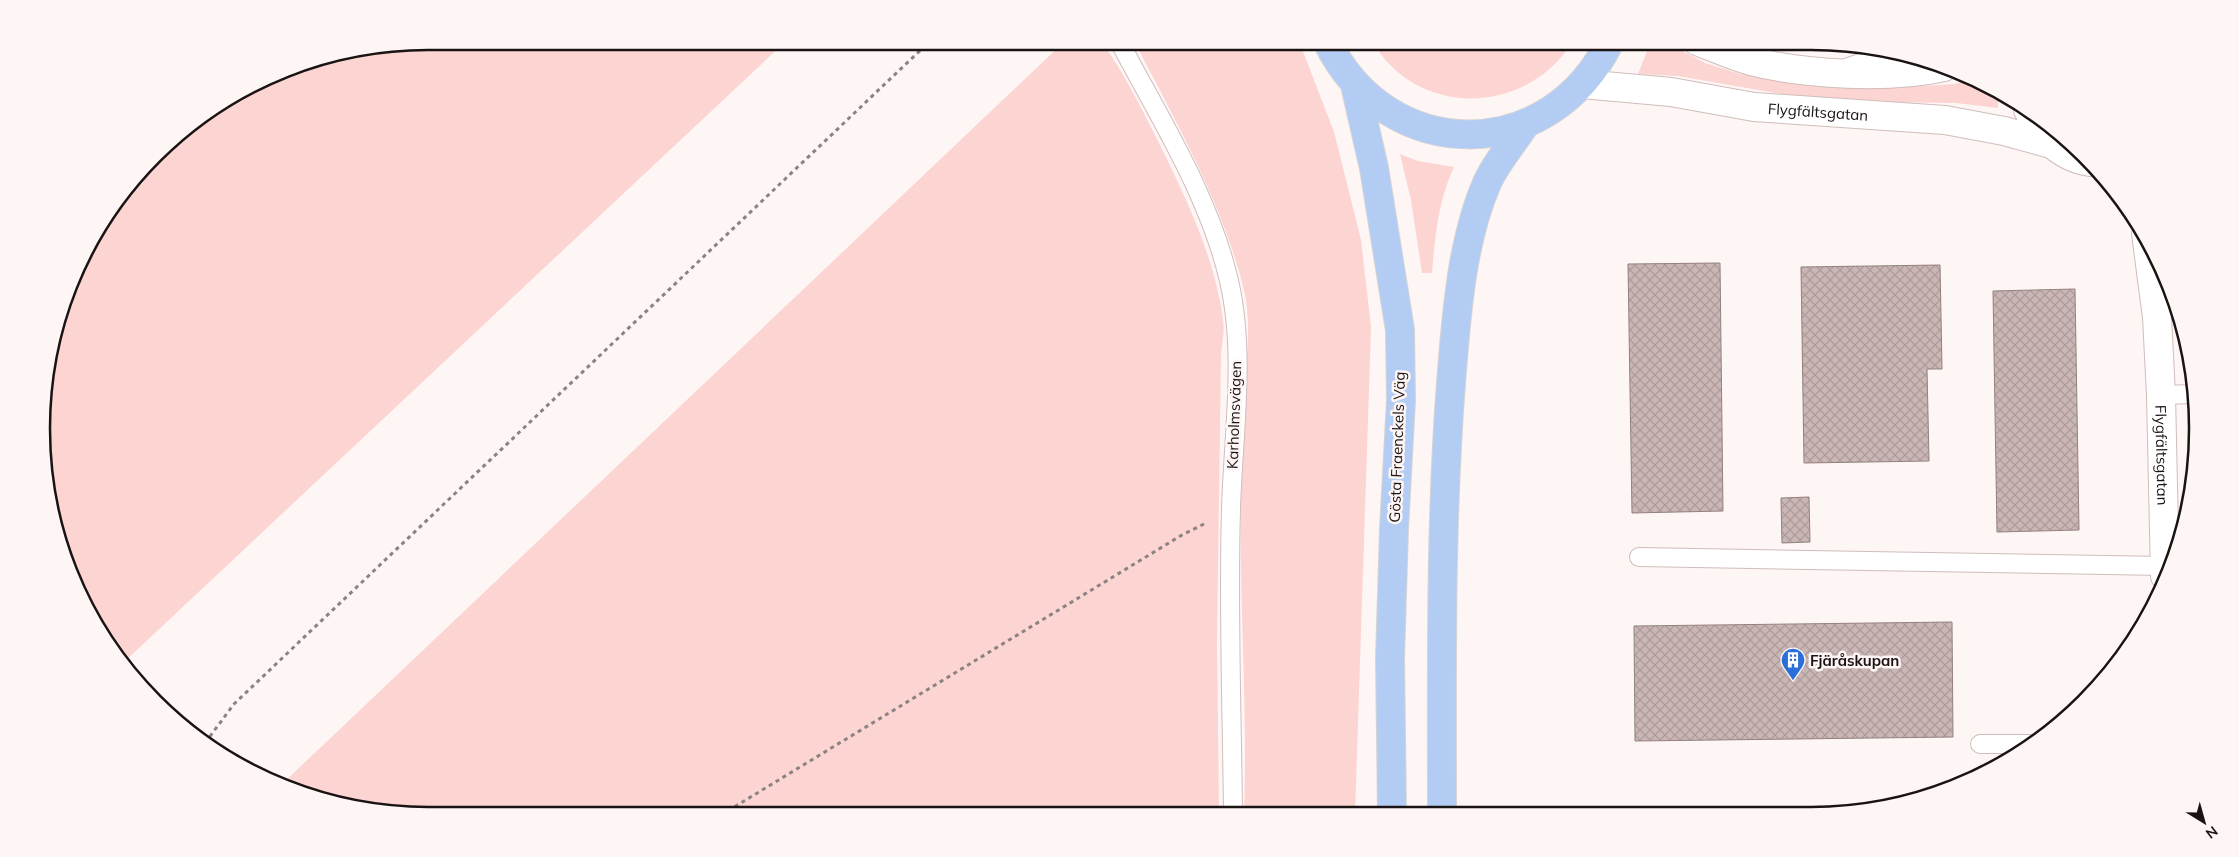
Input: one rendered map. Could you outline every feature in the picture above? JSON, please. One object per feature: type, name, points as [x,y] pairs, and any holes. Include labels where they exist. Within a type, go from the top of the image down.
[{"type":"main road","name":"Gösta Fraenckels Väg","points":[[1331,50],[1336,61],[1355,85],[1372,101],[1391,114],[1412,124],[1434,131],[1481,134],[1504,130],[1526,123],[1557,107],[1582,84],[1605,50]]},
{"type":"main road","name":"Gösta Fraenckels Väg","points":[[1355,85],[1374,168],[1400,330],[1401,400],[1390,658],[1392,807]]},
{"type":"main road","name":"Gösta Fraenckels Väg","points":[[1442,807],[1442,592],[1445,456],[1455,328],[1468,242],[1487,182],[1526,123]]},
{"type":"street","points":[[1721,50],[1751,61],[1835,72],[1863,74],[1931,70]]},
{"type":"street","name":"Flygfältsgatan","points":[[1582,84],[1671,92],[1754,107],[1944,120],[2004,131],[2051,144]]},
{"type":"street","points":[[2035,124],[2051,144],[2075,158]]},
{"type":"street","name":"Flygfältsgatan","points":[[2149,260],[2157,317],[2161,395],[2165,561]]},
{"type":"lane","name":"Karholmsvägen","points":[[1124,50],[1209,220],[1229,282],[1235,328],[1236,387],[1231,510],[1233,807]]},
{"type":"lane","points":[[1835,72],[1880,56]]},
{"type":"lane","name":"Flygfältsgatan","points":[[2161,395],[2187,394]]},
{"type":"lane","points":[[1639,557],[2161,571]]},
{"type":"lane","points":[[1980,744],[2019,744]]},
{"type":"path","points":[[209,737],[234,704],[921,50]]},
{"type":"path","points":[[734,807],[1182,535],[1231,510]]},
{"type":"shaded area","points":[[428,50],[776,50],[128,659],[89,596],[70,550],[63,526],[53,478],[51,453],[50,428],[53,379],[57,355],[70,307],[89,261],[128,198],[179,144],[218,114],[261,89],[307,70],[355,57],[379,53]]},
{"type":"shaded area","points":[[1056,50],[1107,50],[1133,92],[1190,208],[1214,274],[1223,320],[1217,638],[1219,807],[428,807],[379,804],[355,800],[307,787],[287,779]]},
{"type":"shaded area","points":[[1139,50],[1302,50],[1334,132],[1361,240],[1371,327],[1355,807],[1244,807],[1245,735],[1241,473],[1248,316],[1244,290],[1237,265],[1211,194]]},
{"type":"shaded area","points":[[1379,50],[1566,50],[1553,66],[1529,84],[1501,95],[1472,98],[1443,95],[1416,84],[1392,66]]},
{"type":"shaded area","points":[[1647,50],[1681,50],[1705,63],[1740,74],[1831,84],[1906,87],[1955,84],[1962,82],[1998,100],[1998,108],[1956,103],[1882,102],[1781,94],[1678,76],[1638,74]]},
{"type":"shaded area","points":[[1400,154],[1418,161],[1454,167],[1441,206],[1432,273],[1422,273],[1411,200]]},
{"type":"building","points":[[1720,263],[1723,511],[1632,513],[1628,264]]},
{"type":"building","points":[[1940,265],[1942,369],[1927,369],[1929,461],[1804,463],[1801,267]]},
{"type":"building","points":[[2075,289],[2079,530],[1997,532],[1993,291]]},
{"type":"building","points":[[1809,497],[1810,542],[1782,543],[1781,498]]},
{"type":"building","name":"Fjäråskupan","points":[[1952,622],[1953,737],[1635,741],[1634,626]]},
{"type":"place","name":"Fjäråskupan","points":[[1793,681]]}]
